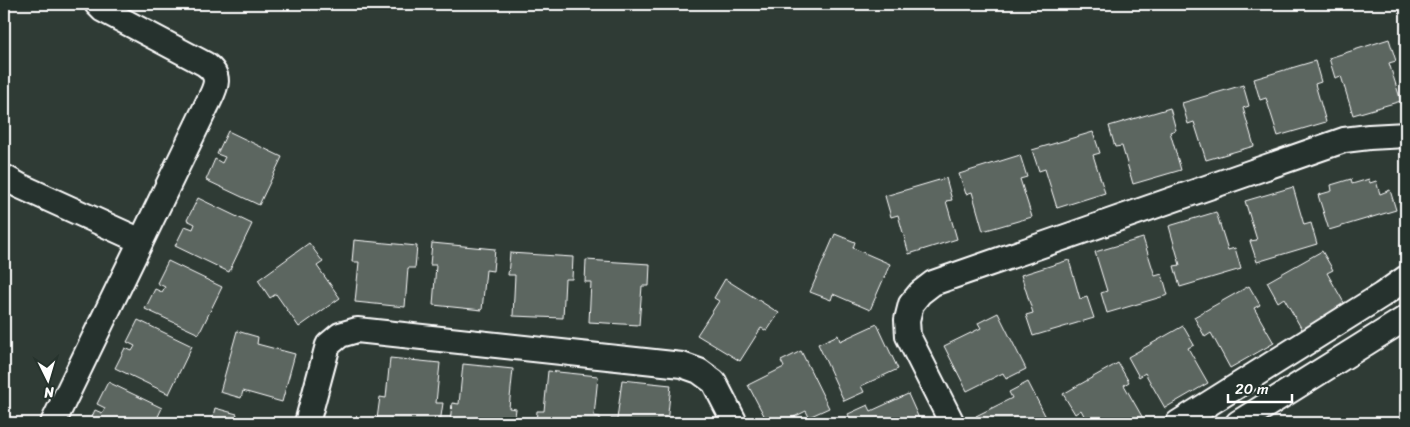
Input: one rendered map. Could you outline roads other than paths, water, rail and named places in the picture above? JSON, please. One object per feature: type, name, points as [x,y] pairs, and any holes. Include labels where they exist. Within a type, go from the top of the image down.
[{"type":"street","points":[[53,423],[217,81],[213,70],[205,64],[103,10],[97,4]]},
{"type":"street","points":[[952,423],[908,336],[907,320],[911,304],[920,292],[933,283],[1344,140],[1406,134]]},
{"type":"street","points":[[4,177],[141,241]]},
{"type":"street","points":[[1178,423],[1406,278]]},
{"type":"street","points":[[1238,423],[1406,318]]},
{"type":"street","points":[[307,423],[328,345],[340,335],[357,330],[682,365],[699,371],[714,382],[735,423]]}]
